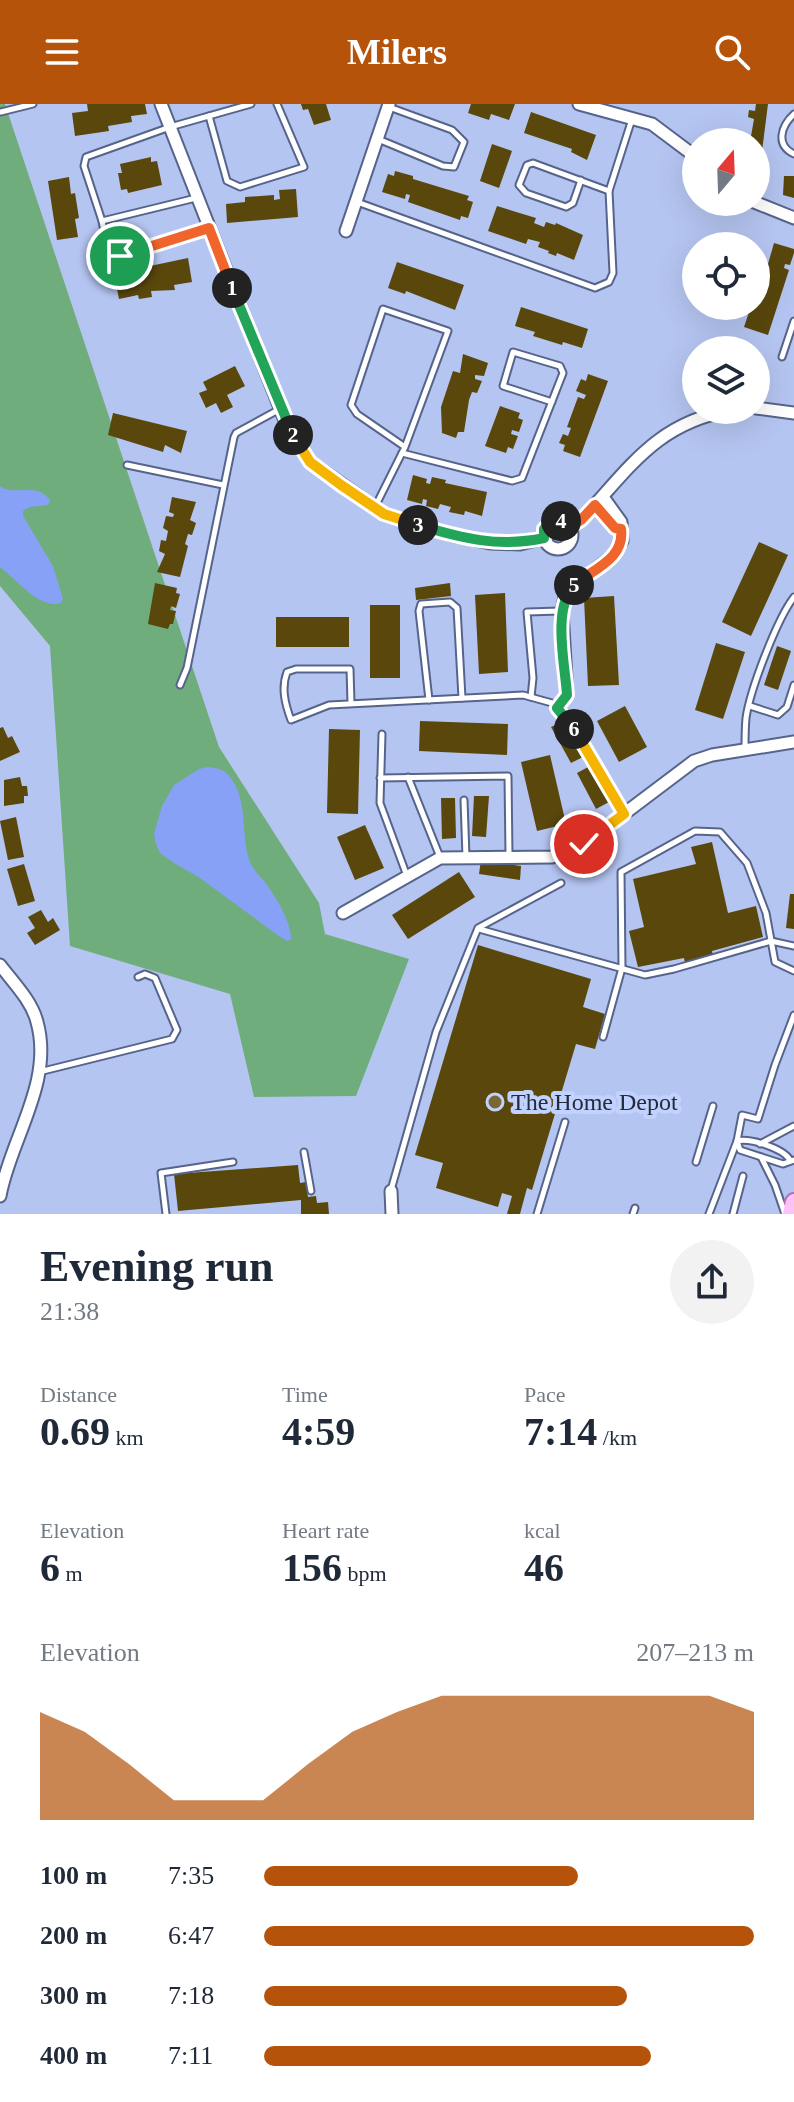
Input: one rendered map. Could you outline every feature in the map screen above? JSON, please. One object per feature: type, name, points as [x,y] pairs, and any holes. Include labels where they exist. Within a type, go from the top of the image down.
[{"type":"main road","points":[[788,1214],[794,1202]]},
{"type":"street","points":[[161,104],[281,409],[310,462],[384,514],[490,543],[520,544],[544,538]]},
{"type":"street","points":[[579,104],[652,124],[682,146]]},
{"type":"street","points":[[346,231],[389,105]]},
{"type":"street","points":[[770,208],[794,218]]},
{"type":"street","points":[[770,410],[794,413]]},
{"type":"street","points":[[569,527],[581,520],[642,452],[664,434],[684,424]]},
{"type":"street","points":[[599,501],[617,514],[621,522],[622,541],[613,556],[572,587],[562,611],[567,695],[557,708],[568,720],[624,814]]},
{"type":"street","points":[[552,521],[564,521],[572,530],[572,541],[564,549],[552,549],[544,538],[544,529],[552,521]]},
{"type":"street","points":[[343,913],[440,858],[552,857],[584,844],[694,761],[712,755],[794,742]]},
{"type":"street","points":[[0,965],[25,997],[37,1021],[38,1072],[35,1091],[0,1196]]},
{"type":"street","points":[[391,1191],[392,1214]]},
{"type":"lane","points":[[1,112],[33,104]]},
{"type":"lane","points":[[209,228],[120,256],[108,251],[84,166],[86,157],[170,127],[251,104]]},
{"type":"lane","points":[[209,116],[227,181],[240,187],[304,167],[277,104]]},
{"type":"lane","points":[[378,139],[443,166],[454,167],[463,150],[464,142],[452,130],[389,105]]},
{"type":"lane","points":[[794,114],[783,129],[782,144],[784,149],[794,154]]},
{"type":"lane","points":[[357,202],[595,288],[609,282],[613,273],[609,191],[632,118]]},
{"type":"lane","points":[[581,180],[573,203],[566,207],[526,193],[519,185],[527,165],[533,163],[581,180],[609,191]]},
{"type":"lane","points":[[102,221],[197,198]]},
{"type":"lane","points":[[375,508],[404,450],[448,331],[383,309],[351,405],[357,414],[404,450],[512,481],[522,478],[552,402],[563,373],[560,366],[513,352],[503,386],[552,402]]},
{"type":"lane","points":[[782,357],[794,321]]},
{"type":"lane","points":[[180,685],[187,668],[236,433],[281,409]]},
{"type":"lane","points":[[127,465],[223,485]]},
{"type":"lane","points":[[745,751],[746,718],[771,640],[794,597]]},
{"type":"lane","points":[[429,700],[419,611],[421,604],[450,602],[457,608],[462,698]]},
{"type":"lane","points":[[531,697],[533,678],[527,612],[562,611]]},
{"type":"lane","points":[[351,703],[350,669],[296,669],[287,672],[283,682],[291,720],[329,705],[523,695],[552,703],[557,708]]},
{"type":"lane","points":[[750,706],[778,715],[787,707],[794,685]]},
{"type":"lane","points":[[382,734],[380,803],[408,877]]},
{"type":"lane","points":[[380,778],[508,776],[509,857]]},
{"type":"lane","points":[[408,777],[440,858]]},
{"type":"lane","points":[[464,800],[466,858]]},
{"type":"lane","points":[[603,1037],[622,968],[621,872],[695,831],[720,832],[747,863],[766,913],[775,962],[794,971]]},
{"type":"lane","points":[[391,1191],[436,1032],[478,928],[561,883]]},
{"type":"lane","points":[[478,928],[645,975],[771,941],[794,946]]},
{"type":"lane","points":[[38,1072],[172,1039],[177,1030],[155,978],[145,974],[138,977]]},
{"type":"lane","points":[[709,1214],[737,1141],[742,1115],[758,1119],[794,1015]]},
{"type":"lane","points":[[696,1162],[713,1106]]},
{"type":"lane","points":[[537,1214],[565,1122]]},
{"type":"lane","points":[[759,1144],[794,1126]]},
{"type":"lane","points":[[745,1139],[786,1153],[792,1160],[783,1164],[760,1157],[740,1150],[737,1141],[745,1139]]},
{"type":"lane","points":[[304,1152],[311,1191]]},
{"type":"lane","points":[[760,1157],[788,1214]]},
{"type":"lane","points":[[166,1214],[161,1173],[233,1162]]},
{"type":"lane","points":[[733,1214],[743,1176]]},
{"type":"green space","points":[[0,104],[5,104],[219,747],[319,903],[325,934],[409,959],[356,1096],[254,1097],[230,994],[70,946],[50,646],[0,586]]},
{"type":"water","points":[[0,486],[12,490],[38,491],[50,500],[48,505],[23,511],[23,516],[53,566],[63,599],[61,603],[53,604],[37,598],[0,567]]},
{"type":"water","points":[[208,767],[225,772],[236,786],[250,862],[286,918],[291,933],[291,939],[287,941],[160,853],[154,834],[162,806],[174,785],[199,769]]},
{"type":"building","points":[[87,104],[145,104],[147,114],[131,116],[132,122],[108,126],[109,131],[75,136],[72,113],[88,111]]},
{"type":"building","points":[[301,104],[326,104],[331,120],[314,125],[308,109],[303,110]]},
{"type":"building","points":[[471,104],[515,104],[509,120],[491,114],[489,120],[468,113]]},
{"type":"building","points":[[756,104],[768,104],[765,128],[752,128],[754,119],[748,117],[749,110],[755,111]]},
{"type":"building","points":[[531,112],[596,135],[587,160],[571,152],[572,149],[524,133]]},
{"type":"building","points":[[492,144],[512,151],[499,188],[480,181]]},
{"type":"building","points":[[151,157],[151,162],[157,161],[162,185],[128,193],[127,189],[121,190],[120,164]]},
{"type":"building","points":[[395,171],[469,196],[467,200],[473,202],[468,218],[461,216],[460,220],[408,202],[410,195],[406,194],[405,199],[382,192],[388,174],[394,176]]},
{"type":"building","points":[[784,176],[794,176],[794,198],[783,195]]},
{"type":"building","points":[[69,177],[79,218],[75,219],[78,237],[57,240],[48,181]]},
{"type":"building","points":[[296,189],[298,217],[227,223],[226,204],[245,202],[245,197],[274,195],[274,200],[280,199],[279,190]]},
{"type":"building","points":[[497,206],[536,218],[534,223],[544,227],[546,222],[556,223],[583,235],[574,260],[548,253],[538,247],[540,242],[528,239],[526,244],[488,231]]},
{"type":"building","points":[[774,243],[794,249],[790,265],[785,264],[784,268],[789,270],[768,335],[744,327],[746,320],[770,320],[770,257]]},
{"type":"building","points":[[188,258],[192,282],[174,285],[175,290],[151,291],[152,297],[139,299],[138,295],[119,299],[115,279],[133,276],[131,270]]},
{"type":"building","points":[[397,262],[464,285],[455,310],[406,291],[405,294],[388,288]]},
{"type":"building","points":[[521,307],[588,329],[582,348],[533,336],[535,332],[515,326]]},
{"type":"building","points":[[463,354],[488,363],[484,376],[475,375],[475,379],[482,381],[477,393],[472,392],[469,400],[464,432],[458,432],[456,438],[442,433],[441,407],[453,371],[460,373]]},
{"type":"building","points":[[235,366],[245,386],[227,395],[233,407],[221,413],[216,403],[206,408],[199,393],[207,390],[203,382]]},
{"type":"building","points":[[588,374],[608,381],[580,457],[563,451],[565,445],[559,443],[563,434],[568,436],[571,428],[567,427],[578,397],[584,399],[586,395],[576,391],[581,379],[586,381]]},
{"type":"building","points":[[500,406],[520,413],[518,418],[523,420],[519,432],[512,430],[511,434],[518,436],[513,449],[508,447],[506,453],[485,446]]},
{"type":"building","points":[[113,413],[187,431],[181,453],[165,445],[163,452],[108,435]]},
{"type":"building","points":[[413,475],[427,479],[426,483],[430,484],[432,477],[487,492],[482,516],[465,511],[464,515],[449,512],[451,507],[440,504],[438,509],[426,506],[427,500],[423,499],[422,504],[407,500]]},
{"type":"building","points":[[172,497],[196,502],[190,520],[196,523],[185,544],[188,546],[180,577],[157,572],[165,554],[159,551],[161,540],[166,541],[168,531],[163,528],[166,516],[173,517],[174,514],[169,512]]},
{"type":"building","points":[[759,542],[788,555],[751,636],[722,622]]},
{"type":"building","points":[[155,583],[177,588],[176,593],[180,594],[176,608],[171,606],[170,610],[176,611],[173,624],[168,629],[148,624]]},
{"type":"building","points":[[450,583],[451,596],[416,600],[415,588]]},
{"type":"building","points":[[505,593],[508,672],[479,674],[475,595]]},
{"type":"building","points":[[614,596],[619,685],[588,686],[584,598]]},
{"type":"building","points":[[370,605],[400,605],[400,678],[370,678]]},
{"type":"building","points":[[276,617],[349,617],[349,647],[276,647]]},
{"type":"building","points":[[716,643],[745,652],[723,719],[695,710]]},
{"type":"building","points":[[777,646],[791,651],[778,690],[764,685]]},
{"type":"building","points":[[625,706],[647,747],[619,762],[597,721]]},
{"type":"building","points":[[420,721],[508,724],[507,755],[419,751]]},
{"type":"building","points":[[564,721],[583,757],[571,763],[551,727]]},
{"type":"building","points":[[3,727],[20,752],[0,761],[0,728]]},
{"type":"building","points":[[329,729],[360,730],[358,814],[327,813]]},
{"type":"building","points":[[550,755],[566,824],[537,831],[521,762]]},
{"type":"building","points":[[590,766],[609,802],[596,809],[577,773]]},
{"type":"building","points":[[20,777],[22,786],[27,786],[28,796],[24,796],[24,803],[4,806],[4,780]]},
{"type":"building","points":[[474,796],[489,796],[486,837],[472,836]]},
{"type":"building","points":[[441,798],[455,798],[456,838],[442,839]]},
{"type":"building","points":[[16,817],[24,857],[8,860],[0,821]]},
{"type":"building","points":[[365,825],[384,868],[355,880],[337,837]]},
{"type":"building","points":[[712,842],[728,913],[756,906],[763,937],[712,951],[713,956],[685,963],[684,958],[638,967],[629,931],[644,927],[633,879],[696,864],[691,847]]},
{"type":"building","points":[[481,860],[521,866],[520,880],[479,874]]},
{"type":"building","points":[[24,864],[35,901],[18,906],[7,869]]},
{"type":"building","points":[[459,872],[475,897],[408,939],[392,915]]},
{"type":"building","points":[[790,894],[794,894],[794,929],[786,928]]},
{"type":"building","points":[[41,910],[48,922],[53,918],[60,930],[35,945],[27,933],[35,928],[28,917]]},
{"type":"building","name":"The Home Depot","points":[[478,945],[591,979],[583,1007],[605,1014],[595,1049],[576,1044],[532,1190],[527,1188],[520,1214],[507,1214],[512,1196],[502,1193],[498,1207],[436,1188],[443,1163],[415,1155]]},
{"type":"building","points":[[298,1165],[300,1183],[306,1182],[308,1197],[316,1196],[317,1203],[328,1202],[329,1214],[301,1214],[301,1200],[178,1211],[174,1174]]},
{"type":"place","name":"The Home Depot","points":[[495,1102]]},
{"type":"route","points":[[120,256],[209,228],[292,434],[310,462],[384,514],[456,536],[490,543],[520,544],[544,538],[544,529],[552,521],[564,521],[569,527],[581,520],[595,505],[615,528],[621,529],[622,541],[613,556],[572,587],[565,597],[562,611],[567,695],[557,708],[568,720],[624,814],[584,844]]}]
